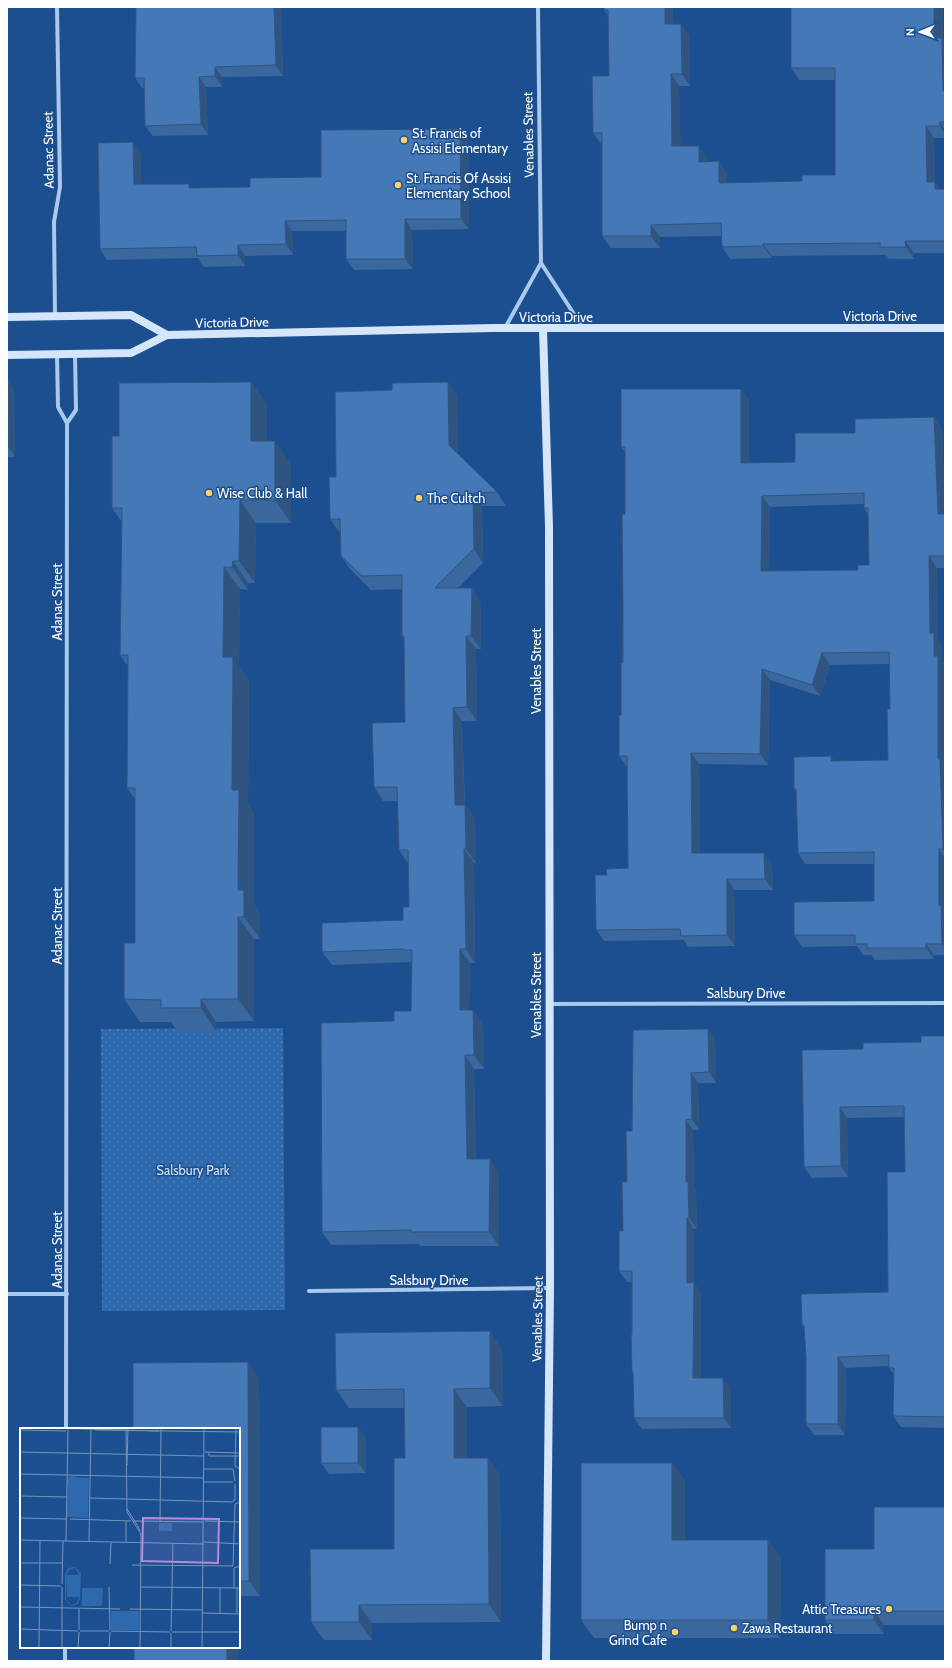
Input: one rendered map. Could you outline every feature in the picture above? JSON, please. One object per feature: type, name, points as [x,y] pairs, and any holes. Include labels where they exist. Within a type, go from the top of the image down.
[{"type":"street","name":"Adanac Street","points":[[56,316],[54,222],[60,187],[57,7]]},
{"type":"street","name":"Venables Street","points":[[505,328],[541,263],[538,7]]},
{"type":"street","points":[[541,263],[583,329]]},
{"type":"street","name":"Victoria Drive","points":[[7,317],[130,315],[167,335]]},
{"type":"street","name":"Victoria Drive","points":[[7,355],[131,353],[167,335],[505,328],[945,328]]},
{"type":"street","name":"Venables Street","points":[[543,329],[549,527],[548,1004],[550,1288],[546,1661]]},
{"type":"street","name":"Adanac Street","points":[[57,354],[58,407],[67,423],[66,1428]]},
{"type":"street","name":"Adanac Street","points":[[67,423],[76,410],[75,354]]},
{"type":"street","name":"Salsbury Drive","points":[[548,1004],[945,1003]]},
{"type":"street","name":"Salsbury Drive","points":[[309,1291],[550,1288]]},
{"type":"street","points":[[7,1294],[67,1294]]},
{"type":"street","points":[[65,1648],[65,1661]]},
{"type":"green space","name":"Salsbury Park","points":[[283,1028],[285,1310],[102,1311],[101,1029]]},
{"type":"building","points":[[136,7],[274,7],[276,65],[215,67],[215,76],[199,77],[201,124],[145,126],[144,78],[135,78]]},
{"type":"building","points":[[604,7],[665,7],[665,24],[681,24],[682,74],[671,74],[672,146],[699,146],[699,162],[719,161],[719,183],[802,181],[802,175],[835,175],[835,68],[791,68],[791,7],[934,7],[934,38],[942,38],[945,122],[940,122],[940,126],[926,126],[927,182],[935,182],[935,189],[945,189],[945,241],[905,241],[906,247],[880,247],[880,243],[763,244],[763,246],[722,247],[721,223],[651,225],[651,236],[602,236],[602,133],[593,133],[592,76],[609,76],[608,10],[604,10]]},
{"type":"building","points":[[460,129],[461,219],[405,219],[405,259],[346,259],[346,220],[285,221],[286,244],[238,245],[238,255],[197,256],[196,247],[100,249],[98,143],[133,142],[134,184],[189,184],[189,188],[250,187],[250,178],[321,177],[321,130]]},
{"type":"building","points":[[251,382],[251,441],[275,441],[275,500],[240,500],[239,561],[233,561],[232,567],[224,567],[223,657],[233,657],[232,790],[239,790],[238,890],[244,890],[244,917],[238,917],[238,999],[201,999],[201,1008],[161,1008],[161,1000],[124,999],[124,943],[135,943],[135,788],[127,788],[128,655],[120,655],[122,508],[112,508],[112,436],[119,436],[119,383]]},
{"type":"building","points":[[448,382],[449,445],[497,492],[473,493],[474,549],[435,588],[472,588],[471,636],[466,636],[467,707],[453,708],[455,805],[465,805],[466,849],[464,849],[466,949],[460,949],[460,1010],[473,1010],[474,1055],[465,1055],[467,1159],[490,1159],[489,1232],[411,1232],[411,1230],[322,1232],[321,1023],[394,1021],[394,1011],[411,1011],[412,950],[322,952],[322,923],[403,920],[403,907],[409,907],[408,850],[399,850],[397,787],[374,787],[372,723],[405,722],[404,636],[402,636],[402,575],[362,576],[341,556],[340,519],[330,519],[329,477],[336,477],[335,392],[392,390],[392,383]]},
{"type":"building","points":[[621,389],[741,389],[741,463],[795,462],[795,433],[855,433],[855,419],[934,417],[938,514],[945,514],[945,556],[929,556],[930,633],[934,633],[934,656],[938,656],[938,759],[940,759],[943,849],[939,849],[939,905],[941,905],[942,944],[926,944],[926,948],[867,948],[867,944],[855,944],[855,935],[794,935],[794,902],[874,901],[874,852],[798,853],[796,789],[794,789],[794,757],[831,756],[831,761],[888,760],[887,709],[890,709],[889,652],[822,653],[812,685],[762,669],[760,754],[691,753],[692,853],[764,853],[765,879],[727,879],[727,935],[681,936],[680,929],[596,930],[595,875],[607,875],[606,869],[628,868],[627,756],[619,756],[621,663],[623,663],[622,514],[625,514],[625,447],[621,447]],"holes":[[[864,493],[864,508],[868,508],[869,565],[858,565],[858,570],[761,571],[762,496]]]},
{"type":"building","points":[[708,1029],[709,1072],[691,1073],[692,1119],[686,1120],[686,1182],[688,1182],[689,1218],[687,1218],[687,1283],[694,1282],[693,1378],[723,1378],[724,1418],[634,1418],[631,1335],[632,1271],[619,1271],[619,1231],[623,1231],[622,1182],[627,1182],[626,1131],[632,1131],[633,1030]]},
{"type":"building","points":[[921,1036],[945,1036],[945,1417],[893,1416],[894,1368],[889,1368],[889,1355],[838,1357],[838,1424],[806,1424],[806,1358],[804,1325],[802,1325],[801,1294],[888,1292],[887,1172],[905,1172],[904,1106],[840,1107],[841,1166],[804,1167],[802,1050],[863,1049],[863,1043],[921,1042]]},
{"type":"building","points":[[490,1331],[490,1388],[454,1389],[454,1458],[488,1458],[489,1604],[359,1605],[359,1622],[311,1622],[310,1549],[394,1549],[394,1458],[405,1458],[404,1389],[336,1390],[335,1333]]},
{"type":"building","points":[[248,1362],[249,1581],[240,1581],[240,1428],[133,1428],[133,1363]]},
{"type":"building","points":[[321,1427],[358,1427],[358,1463],[321,1463]]},
{"type":"building","points":[[581,1463],[672,1463],[672,1540],[768,1540],[768,1620],[581,1620]]},
{"type":"building","points":[[874,1507],[945,1507],[945,1611],[874,1611],[874,1620],[825,1620],[825,1549],[874,1549]]},
{"type":"building","points":[[134,1648],[227,1648],[227,1661],[134,1661]]},
{"type":"place","name":"St. Francis of Assisi Elementary","points":[[404,140]]},
{"type":"place","name":"St. Francis Of Assisi Elementary School","points":[[398,185]]},
{"type":"place","name":"Wise Club & Hall","points":[[209,493]]},
{"type":"place","name":"The Cultch","points":[[419,498]]},
{"type":"place","name":"Attic Treasures","points":[[889,1609]]},
{"type":"place","name":"Zawa Restaurant","points":[[734,1628]]},
{"type":"place","name":"Bump n Grind Cafe","points":[[675,1632]]}]
